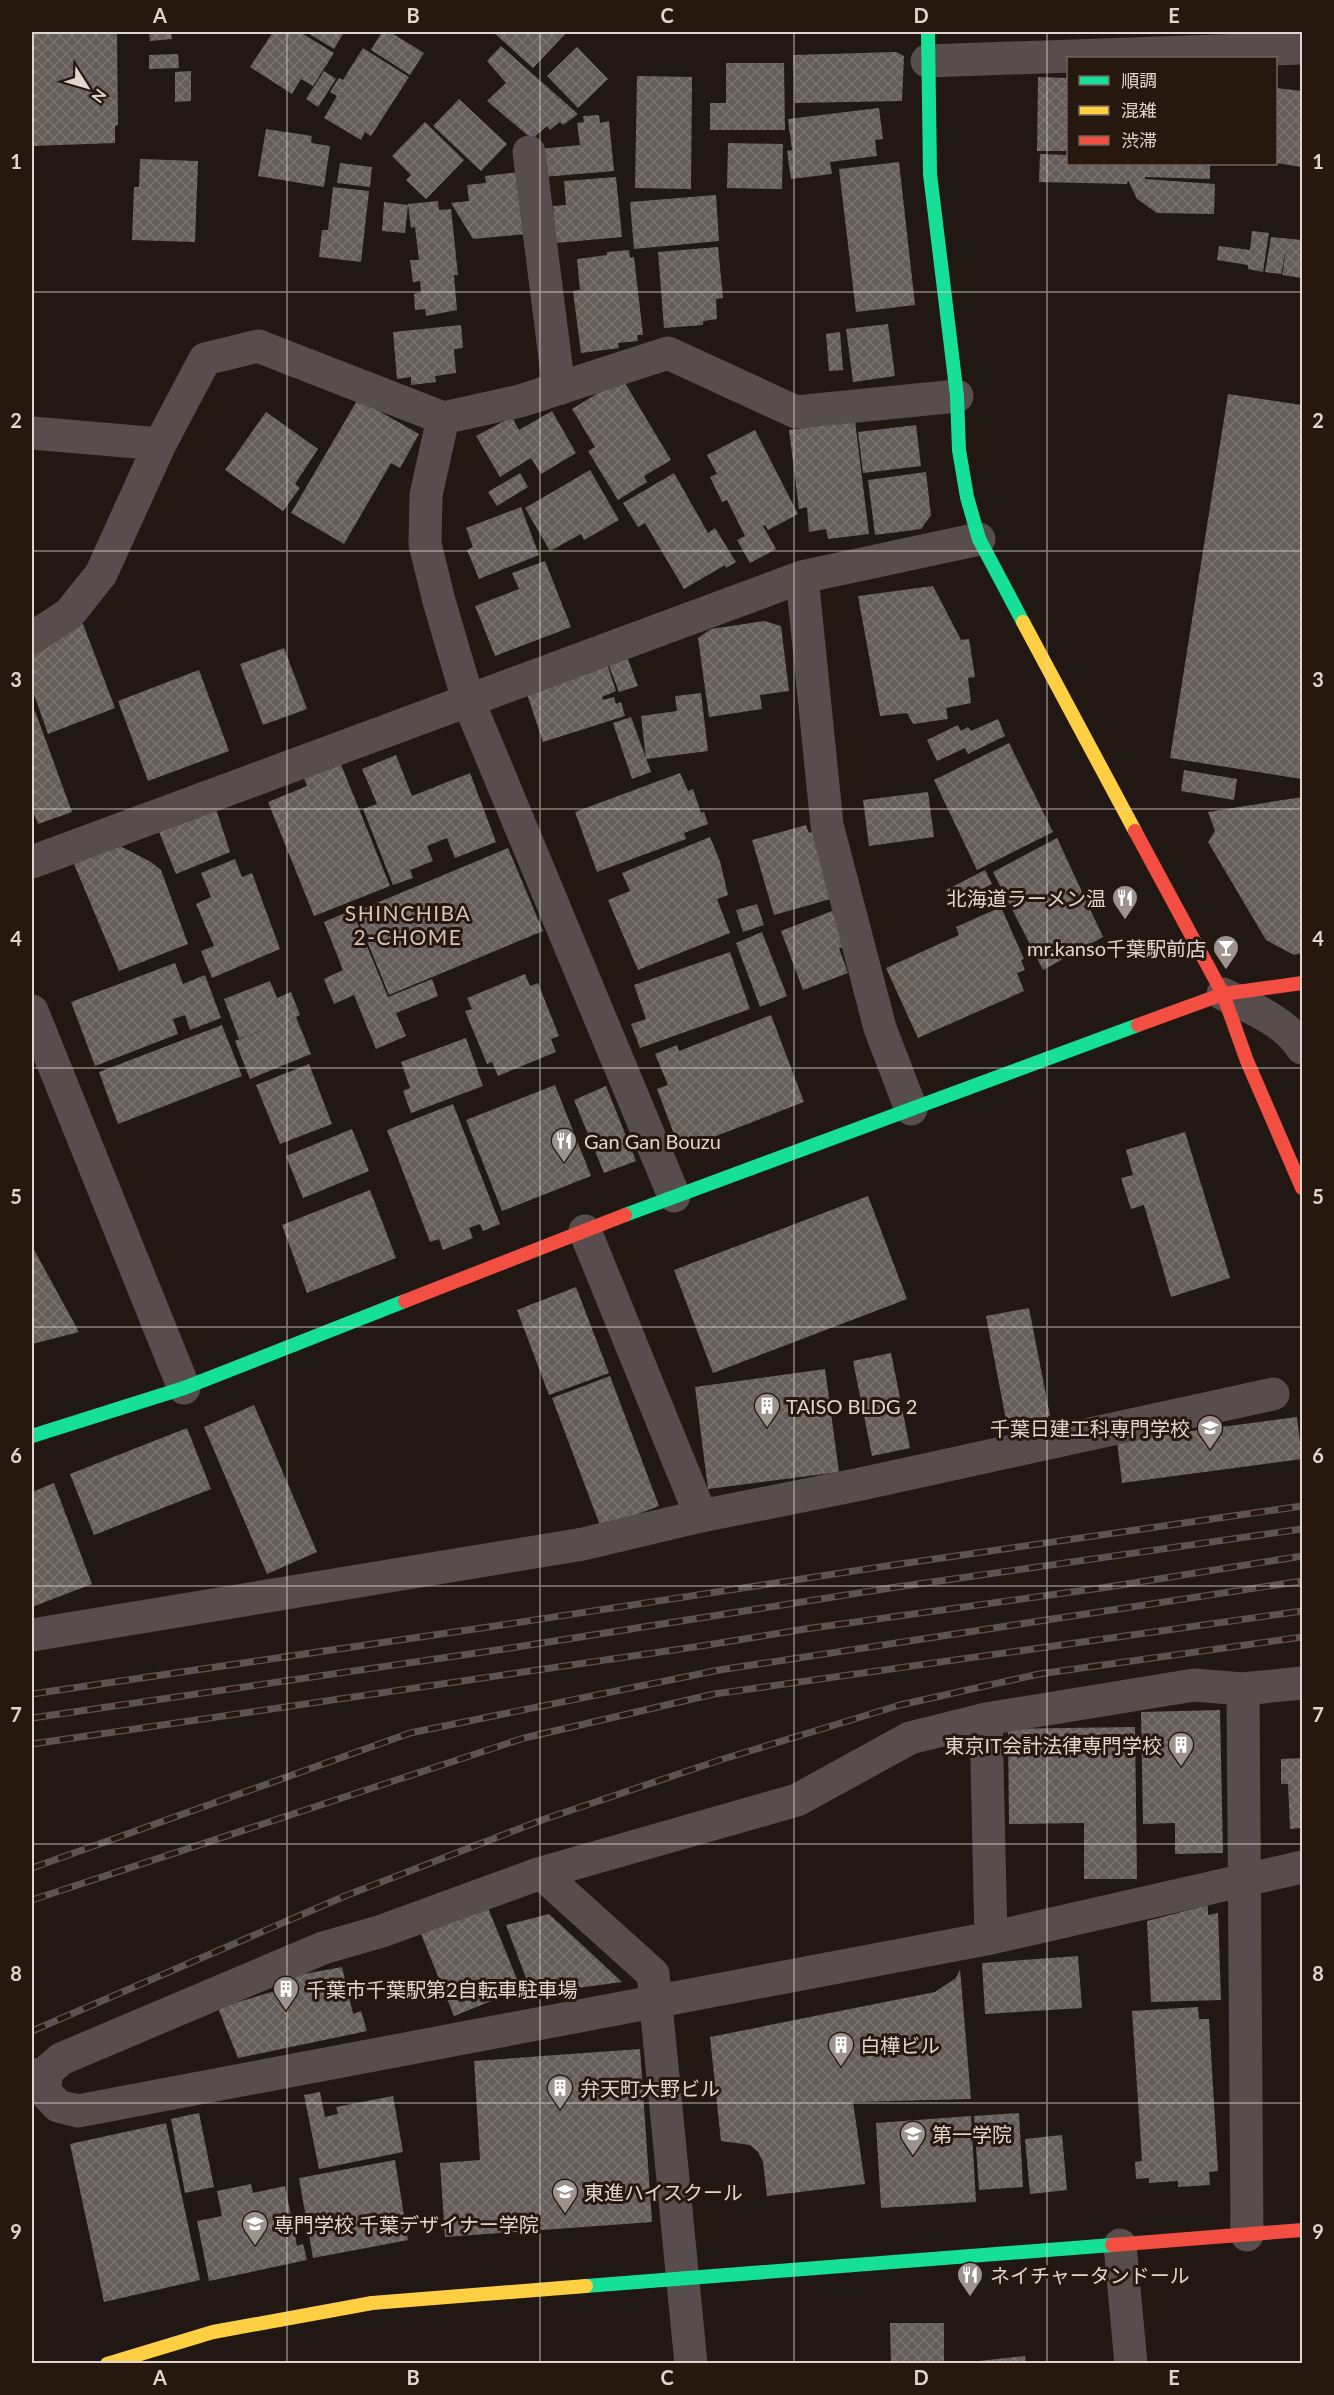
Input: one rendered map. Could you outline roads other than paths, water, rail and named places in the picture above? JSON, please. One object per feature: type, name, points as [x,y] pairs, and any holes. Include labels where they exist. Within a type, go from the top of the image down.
[{"type":"street","points":[[1302,48],[928,46],[930,174],[957,396],[959,450],[967,497],[979,539],[1223,994],[1247,1061],[1302,1188]]},
{"type":"street","points":[[529,152],[559,389]]},
{"type":"street","points":[[32,638],[69,614],[101,574],[160,444],[205,359],[258,346],[443,418],[520,401],[668,353],[796,412],[957,396]]},
{"type":"street","points":[[443,418],[426,495],[426,544],[439,601],[468,700],[674,1196]]},
{"type":"street","points":[[32,433],[160,444]]},
{"type":"street","points":[[32,862],[802,577],[979,539]]},
{"type":"street","points":[[802,577],[827,825],[880,1028],[911,1109]]},
{"type":"street","points":[[32,1436],[184,1388],[674,1196],[1223,994],[1302,983]]},
{"type":"street","points":[[1223,994],[1266,1014],[1298,1041],[1302,1048]]},
{"type":"street","points":[[32,1011],[184,1388]]},
{"type":"street","points":[[585,1232],[701,1516]]},
{"type":"street","points":[[32,1635],[583,1544],[701,1516],[861,1484],[1273,1394]]},
{"type":"street","points":[[1302,1683],[1243,1689],[1194,1685],[986,1719],[910,1738],[797,1800],[541,1873],[382,1931],[323,1948],[61,2059],[39,2074],[45,2092],[58,2106],[78,2111],[991,1938],[1245,1878],[1302,1867]]},
{"type":"street","points":[[1243,1689],[1247,2235]]},
{"type":"street","points":[[986,1719],[991,1938]]},
{"type":"street","points":[[541,1873],[653,1974],[691,2364]]},
{"type":"street","points":[[107,2364],[213,2332],[372,2303],[1302,2230]]},
{"type":"street","points":[[1120,2245],[1131,2364]]},
{"type":"railway","points":[[32,1694],[1302,1506]]},
{"type":"railway","points":[[32,1718],[504,1649],[890,1588],[1302,1529]]},
{"type":"railway","points":[[32,1744],[805,1629],[1108,1587],[1302,1556]]},
{"type":"railway","points":[[32,1868],[410,1733],[719,1670],[1302,1581]]},
{"type":"railway","points":[[32,1900],[524,1738],[714,1694],[1302,1611]]},
{"type":"railway","points":[[32,2031],[345,1896],[542,1820],[720,1760],[900,1705],[1039,1674],[1302,1637]]},
{"type":"place","name":"北海道ラーメン温","points":[[1125,921]]},
{"type":"place","name":"mr.kanso千葉駅前店","points":[[1226,971]]},
{"type":"place","name":"Gan Gan Bouzu","points":[[564,1164]]},
{"type":"place","name":"TAISO BLDG 2","points":[[767,1429]]},
{"type":"place","name":"千葉日建工科専門学校","points":[[1210,1451]]},
{"type":"place","name":"東京IT会計法律専門学校","points":[[1181,1768]]},
{"type":"place","name":"千葉市千葉駅第2自転車駐車場","points":[[286,2012]]},
{"type":"place","name":"白樺ビル","points":[[841,2068]]},
{"type":"place","name":"弁天町大野ビル","points":[[560,2111]]},
{"type":"place","name":"第一学院","points":[[913,2157]]},
{"type":"place","name":"東進ハイスクール","points":[[565,2215]]},
{"type":"place","name":"専門学校 千葉デザイナー学院","points":[[255,2247]]},
{"type":"place","name":"ネイチャータンドール","points":[[970,2298]]},
{"type":"district","name":"SHINCHIBA 2-CHOME","points":[[408,924]]}]
